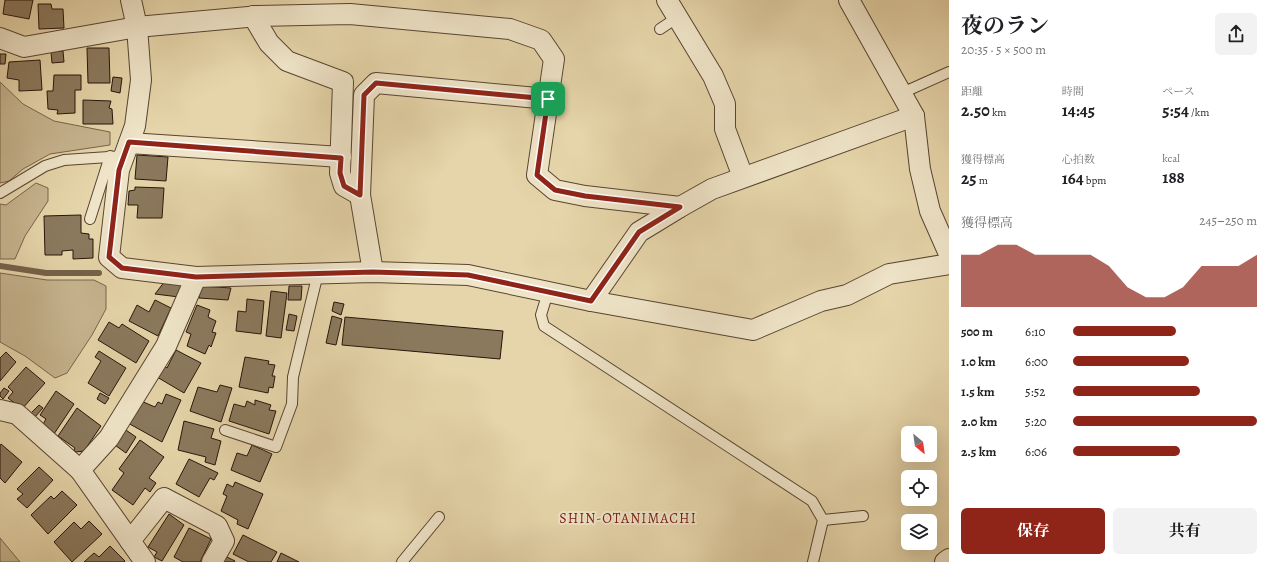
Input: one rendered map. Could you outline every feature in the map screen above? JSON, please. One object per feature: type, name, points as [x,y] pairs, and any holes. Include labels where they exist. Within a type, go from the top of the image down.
[{"type":"street","points":[[131,0],[137,27],[141,80],[135,126],[121,152],[109,257],[122,268],[196,277],[373,272],[468,275],[591,301],[753,330],[821,301],[848,295],[889,274],[949,264]]},
{"type":"street","points":[[667,0],[713,76],[725,104],[725,129],[742,177]]},
{"type":"street","points":[[849,0],[914,116],[920,169],[930,211],[949,254]]},
{"type":"street","points":[[0,38],[24,47],[137,27],[253,16],[350,14],[510,29],[541,40],[554,59],[537,175],[555,190],[585,196],[680,207]]},
{"type":"street","points":[[253,16],[269,43],[287,61],[343,82],[340,173],[344,186],[360,195]]},
{"type":"street","points":[[373,272],[360,195],[364,95],[376,83],[548,99]]},
{"type":"street","points":[[591,301],[639,232],[680,207],[712,189],[742,177],[914,116]]},
{"type":"street","points":[[121,152],[341,158]]},
{"type":"street","points":[[80,470],[110,438],[166,346],[196,277]]},
{"type":"street","points":[[0,410],[17,414],[80,470],[145,562]]},
{"type":"street","points":[[130,542],[164,498],[217,526],[224,541],[212,562]]},
{"type":"street","points":[[945,562],[949,559]]},
{"type":"lane","points":[[660,29],[678,18]]},
{"type":"lane","points":[[902,93],[949,72]]},
{"type":"lane","points":[[0,193],[45,166],[64,160],[121,152]]},
{"type":"lane","points":[[90,219],[121,152]]},
{"type":"lane","points":[[225,430],[276,447],[292,404],[293,377],[318,273]]},
{"type":"lane","points":[[548,292],[541,315],[544,326],[812,501],[823,520],[813,562]]},
{"type":"lane","points":[[823,520],[863,516]]},
{"type":"lane","points":[[402,562],[439,517]]},
{"type":"shaded area","points":[[0,82],[23,104],[54,121],[110,132],[110,145],[50,154],[23,169],[9,181],[0,183]]},
{"type":"shaded area","points":[[36,183],[48,188],[48,201],[25,236],[15,259],[0,259],[0,204],[6,205]]},
{"type":"shaded area","points":[[0,273],[47,280],[94,280],[106,286],[106,309],[92,335],[67,373],[55,378],[25,356],[0,342]]},
{"type":"shaded area","points":[[0,538],[20,562],[0,562]]},
{"type":"building","points":[[5,0],[33,0],[29,19],[3,14]]},
{"type":"building","points":[[38,4],[51,4],[52,9],[63,9],[64,28],[39,29]]},
{"type":"building","points":[[87,48],[109,48],[110,83],[88,83]]},
{"type":"building","points":[[63,51],[64,62],[52,63],[51,52]]},
{"type":"building","points":[[0,54],[6,54],[5,64],[0,64]]},
{"type":"building","points":[[40,60],[42,90],[19,91],[19,80],[7,78],[9,62]]},
{"type":"building","points":[[54,75],[81,75],[81,90],[75,90],[75,113],[57,114],[58,110],[48,109],[47,91],[53,91]]},
{"type":"building","points":[[113,77],[122,78],[120,93],[111,91]]},
{"type":"building","points":[[83,100],[111,101],[109,108],[112,109],[113,124],[83,124]]},
{"type":"building","points":[[137,155],[168,157],[166,181],[135,179]]},
{"type":"building","points":[[135,187],[164,188],[162,218],[137,218],[138,205],[128,205],[129,191],[135,190]]},
{"type":"building","points":[[81,215],[81,233],[89,234],[89,239],[93,239],[93,258],[73,259],[73,250],[62,251],[62,255],[45,255],[44,216]]},
{"type":"building","points":[[165,281],[182,284],[179,297],[155,294]]},
{"type":"building","points":[[201,286],[231,288],[228,300],[199,298]]},
{"type":"building","points":[[289,286],[302,286],[301,300],[288,300]]},
{"type":"building","points":[[271,291],[287,293],[281,338],[266,336]]},
{"type":"building","points":[[247,299],[264,301],[261,334],[236,331],[238,311],[246,312]]},
{"type":"building","points":[[155,300],[171,308],[158,336],[129,321],[137,305],[149,312]]},
{"type":"building","points":[[334,302],[344,304],[341,315],[332,311]]},
{"type":"building","points":[[197,305],[210,310],[208,317],[216,321],[212,332],[216,333],[211,347],[209,345],[205,354],[187,346],[191,334],[186,332]]},
{"type":"building","points":[[289,314],[297,316],[294,331],[286,330]]},
{"type":"building","points":[[332,316],[342,319],[336,345],[326,343]]},
{"type":"building","points":[[345,317],[503,331],[500,359],[342,345]]},
{"type":"building","points":[[109,322],[119,328],[122,324],[149,341],[136,363],[98,340]]},
{"type":"building","points":[[176,350],[201,363],[184,393],[157,377],[164,366],[167,368]]},
{"type":"building","points":[[99,351],[126,368],[109,396],[88,383],[101,361],[95,357]]},
{"type":"building","points":[[6,352],[16,362],[0,381],[0,358]]},
{"type":"building","points":[[245,357],[269,361],[268,364],[275,365],[272,376],[275,376],[273,388],[269,387],[268,393],[239,387]]},
{"type":"building","points":[[26,367],[45,383],[22,409],[8,398],[13,392],[8,387]]},
{"type":"building","points":[[220,385],[232,388],[221,422],[190,411],[198,387],[217,392]]},
{"type":"building","points":[[4,388],[9,391],[3,399],[0,396],[0,393]]},
{"type":"building","points":[[56,391],[74,404],[54,434],[42,426],[46,419],[40,415]]},
{"type":"building","points":[[100,393],[109,398],[105,404],[97,399]]},
{"type":"building","points":[[166,394],[181,400],[162,442],[128,423],[141,401],[155,407],[158,402],[162,404]]},
{"type":"building","points":[[255,400],[271,405],[269,410],[276,411],[269,434],[229,421],[234,404],[245,407],[247,401],[255,405]]},
{"type":"building","points":[[39,405],[43,408],[34,418],[29,415]]},
{"type":"building","points":[[77,408],[101,426],[84,451],[76,452],[74,450],[75,448],[58,436]]},
{"type":"building","points":[[184,421],[214,429],[211,438],[221,441],[215,465],[205,462],[206,457],[178,450]]},
{"type":"building","points":[[123,428],[136,437],[126,453],[112,443]]},
{"type":"building","points":[[140,440],[164,457],[149,478],[156,483],[150,492],[145,488],[133,505],[112,490],[124,473],[119,469]]},
{"type":"building","points":[[1,444],[22,462],[5,483],[0,478]]},
{"type":"building","points":[[252,445],[272,454],[260,482],[231,470],[237,453],[247,456]]},
{"type":"building","points":[[189,459],[218,473],[214,480],[210,478],[199,497],[176,484]]},
{"type":"building","points":[[39,467],[53,480],[27,508],[17,499],[23,494],[17,489]]},
{"type":"building","points":[[235,482],[263,494],[248,529],[237,524],[238,520],[221,511],[227,496],[223,494],[227,484],[233,487]]},
{"type":"building","points":[[62,491],[77,505],[48,534],[31,515],[51,496],[54,499]]},
{"type":"building","points":[[169,514],[184,525],[162,561],[154,557],[157,552],[148,547]]},
{"type":"building","points":[[89,521],[102,534],[72,562],[54,542],[74,522],[81,529]]},
{"type":"building","points":[[189,528],[211,539],[200,562],[183,562],[174,557]]},
{"type":"building","points":[[243,535],[277,552],[271,562],[249,562],[233,554]]},
{"type":"building","points":[[110,546],[125,561],[124,562],[84,562],[94,553],[99,557]]},
{"type":"building","points":[[281,553],[299,562],[277,562]]},
{"type":"building","points":[[225,556],[235,561],[223,562]]},
{"type":"waterway","points":[[0,266],[46,273],[99,273]]},
{"type":"district","name":"SHIN-OTANIMACHI","points":[[628,518]]},
{"type":"route","points":[[376,83],[548,99],[537,175],[555,190],[585,196],[680,207],[639,232],[591,301],[468,275],[373,272],[196,277],[122,268],[109,257],[119,170],[129,142],[341,158],[340,173],[344,186],[360,195],[364,95],[376,83]]}]
